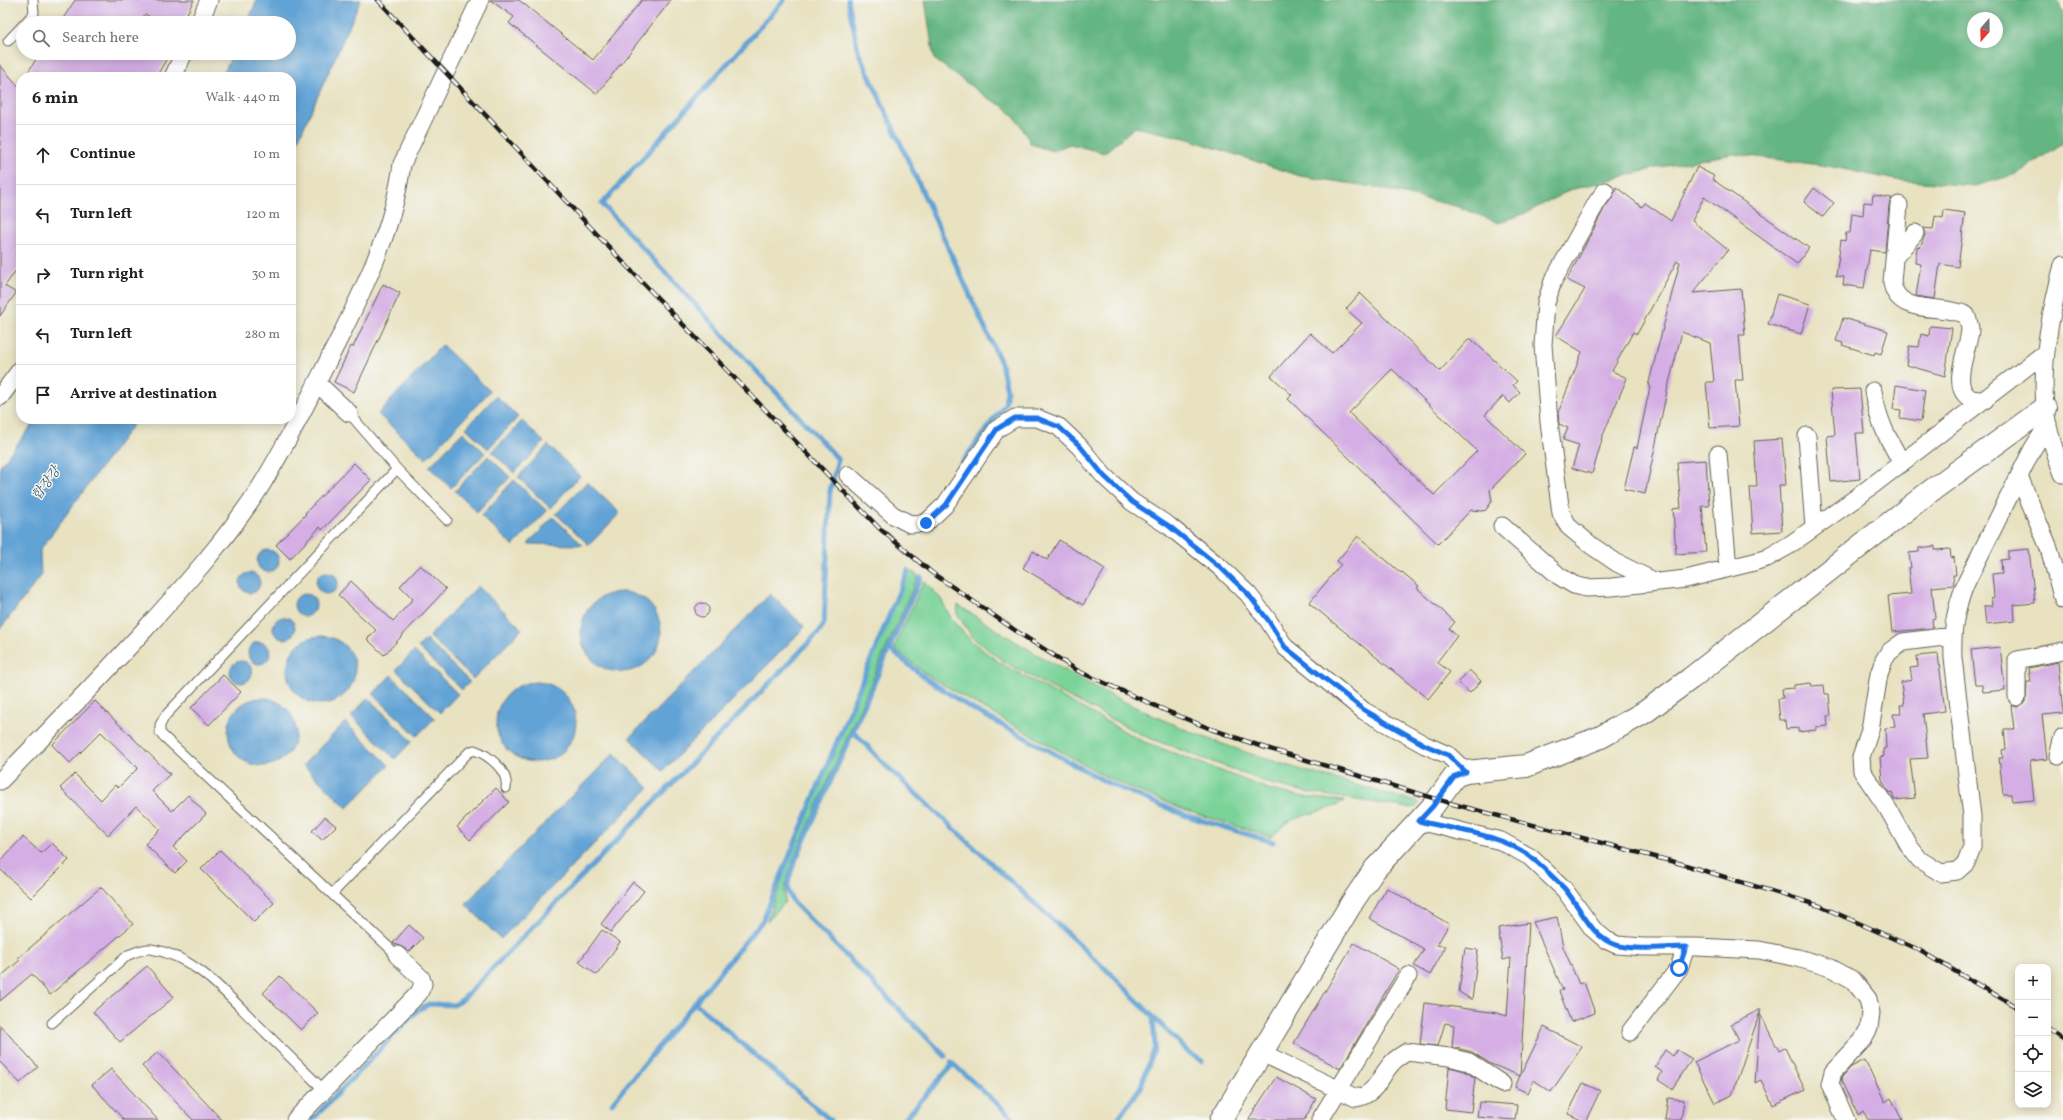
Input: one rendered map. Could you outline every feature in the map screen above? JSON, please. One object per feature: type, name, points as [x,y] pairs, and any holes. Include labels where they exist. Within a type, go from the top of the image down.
[{"type":"street","points":[[202,16],[210,0]]},
{"type":"street","points":[[296,421],[317,383],[354,308],[378,254],[399,190],[402,164],[480,0]]},
{"type":"street","points":[[175,72],[181,60]]},
{"type":"street","points":[[1605,191],[1597,202],[1553,281],[1546,303],[1543,345],[1551,437],[1561,513],[1569,527],[1617,563],[1656,582]]},
{"type":"street","points":[[1899,205],[1892,282],[1893,293],[1899,300],[1917,306],[1960,312],[1966,315],[1970,324],[1970,332],[1961,372],[1960,384],[1964,392],[1972,399],[1985,400]]},
{"type":"street","points":[[1894,258],[1915,233]]},
{"type":"street","points":[[2063,265],[2049,321],[2044,370],[2046,416],[2054,449],[2063,474]]},
{"type":"street","points":[[1502,526],[1559,576],[1574,585],[1586,588],[1686,579],[1767,558],[1814,527],[1902,463],[2046,352]]},
{"type":"street","points":[[0,397],[16,376]]},
{"type":"street","points":[[317,383],[350,413]]},
{"type":"street","points":[[1873,391],[1877,414],[1885,433],[1902,463]]},
{"type":"street","points":[[1952,636],[1903,642],[1889,652],[1884,660],[1879,674],[1870,730],[1861,757],[1862,771],[1888,809],[1909,846],[1920,860],[1941,873],[1957,871],[1966,863],[1972,847],[1972,816],[1952,636],[1957,606],[1965,585],[2019,476],[2046,416]]},
{"type":"street","points":[[1221,1120],[1352,901],[1375,869],[1433,806],[1455,776],[1466,772],[1526,766],[1601,737],[1645,712],[1690,679],[1928,493],[2046,416]]},
{"type":"street","points":[[848,475],[893,515],[910,524],[926,523],[946,505],[997,429],[1015,418],[1037,418],[1059,427],[1080,446],[1104,476],[1132,502],[1169,526],[1221,568],[1243,589],[1268,620],[1285,647],[1364,710],[1425,745],[1448,755],[1466,772]]},
{"type":"street","points":[[0,781],[126,650],[218,546],[259,488],[294,424]]},
{"type":"street","points":[[1807,436],[1814,527]]},
{"type":"street","points":[[1718,454],[1728,568]]},
{"type":"street","points":[[2019,476],[2049,548],[2063,600]]},
{"type":"street","points":[[2017,697],[2017,660],[2063,651]]},
{"type":"street","points":[[2058,756],[2063,737]]},
{"type":"street","points":[[1419,821],[1501,840],[1530,857],[1564,888],[1593,929],[1606,940],[1617,945],[1759,950],[1798,958],[1832,968],[1853,980],[1868,999],[1871,1013],[1869,1028],[1862,1041],[1833,1072],[1830,1084],[1846,1120]]},
{"type":"street","points":[[1630,1032],[1679,968],[1686,947]]},
{"type":"street","points":[[295,1120],[420,992],[423,984],[421,978],[397,955]]},
{"type":"street","points":[[1320,1120],[1408,976]]},
{"type":"street","points":[[1262,1053],[1338,1091],[1356,1098],[1366,1096],[1379,1082],[1393,1062],[1407,1052],[1448,1057],[1469,1062],[1502,1084]]},
{"type":"lane","points":[[31,16],[34,13],[33,0]]},
{"type":"lane","points":[[8,41],[16,32]]},
{"type":"lane","points":[[350,413],[397,469],[447,520]]},
{"type":"lane","points":[[397,469],[165,716],[160,725],[160,734],[397,955]]},
{"type":"lane","points":[[332,894],[468,753],[474,750],[482,753],[505,773],[507,781],[506,788]]},
{"type":"lane","points":[[52,1023],[128,955],[141,950],[150,949],[170,954],[192,966],[215,983],[324,1090]]},
{"type":"green space","points":[[925,0],[2057,0],[2063,12],[2063,143],[2017,174],[1975,186],[1896,180],[1828,166],[1733,154],[1660,167],[1570,190],[1528,212],[1499,223],[1459,207],[1374,187],[1300,176],[1185,138],[1135,127],[1104,153],[1070,144],[1052,151],[1031,144],[1019,123],[1006,108],[986,97],[934,59]]},
{"type":"green space","points":[[910,570],[918,576],[791,865],[785,887],[785,902],[767,922],[788,862]]},
{"type":"green space","points":[[924,581],[941,599],[952,620],[971,641],[1000,663],[1142,741],[1271,790],[1304,797],[1344,801],[1331,808],[1302,816],[1288,822],[1271,837],[1184,810],[1110,779],[972,702],[926,674],[894,648]]},
{"type":"green space","points":[[958,605],[1024,647],[1092,685],[1162,719],[1257,756],[1420,803],[1416,807],[1409,808],[1305,792],[1271,784],[1144,736],[1003,661],[973,638],[957,614]]},
{"type":"water","points":[[257,0],[361,0],[296,145],[296,72],[224,72],[230,60],[296,60],[296,16],[250,16]]},
{"type":"water","points":[[442,345],[490,391],[426,459],[378,414]]},
{"type":"water","points":[[496,396],[518,417],[488,449],[466,428]]},
{"type":"water","points":[[522,421],[544,442],[514,473],[492,452]]},
{"type":"water","name":"합장강","points":[[33,424],[133,424],[40,550],[41,576],[0,629],[0,466]]},
{"type":"water","points":[[463,432],[485,453],[451,488],[429,467]]},
{"type":"water","points":[[548,445],[580,476],[550,508],[518,477]]},
{"type":"water","points":[[488,456],[510,477],[477,512],[455,491]]},
{"type":"water","points":[[514,480],[547,511],[513,546],[481,516]]},
{"type":"water","points":[[587,482],[620,513],[589,545],[556,514]]},
{"type":"water","points":[[553,517],[583,545],[528,544]]},
{"type":"water","points":[[264,550],[272,550],[279,557],[279,565],[272,572],[264,572],[257,565],[257,557]]},
{"type":"water","points":[[323,572],[331,572],[338,579],[338,587],[331,594],[323,594],[316,587],[316,579]]},
{"type":"water","points":[[250,573],[257,576],[260,583],[257,590],[250,593],[243,590],[240,583],[243,576]]},
{"type":"water","points":[[478,586],[522,629],[473,679],[429,636]]},
{"type":"water","points":[[621,592],[636,595],[649,604],[658,617],[661,632],[658,647],[649,660],[636,669],[621,672],[606,669],[593,660],[584,647],[581,632],[584,617],[593,604],[606,595]]},
{"type":"water","points":[[301,594],[309,594],[316,601],[316,609],[309,616],[301,616],[294,609],[294,601]]},
{"type":"water","points":[[770,594],[805,627],[663,771],[629,738]]},
{"type":"water","points":[[280,617],[288,617],[295,624],[295,632],[288,639],[280,639],[273,632],[273,624]]},
{"type":"water","points":[[321,636],[334,639],[345,646],[352,657],[355,670],[352,683],[345,694],[334,701],[321,704],[308,701],[297,694],[290,683],[287,670],[290,657],[297,646],[308,639]]},
{"type":"water","points":[[426,639],[470,682],[462,690],[418,647]]},
{"type":"water","points":[[255,642],[263,642],[270,649],[270,657],[263,664],[255,664],[248,657],[248,649]]},
{"type":"water","points":[[414,651],[458,694],[440,713],[396,670]]},
{"type":"water","points":[[237,661],[245,661],[252,668],[252,676],[245,683],[237,683],[230,676],[230,668]]},
{"type":"water","points":[[391,675],[435,718],[417,736],[373,694]]},
{"type":"water","points":[[536,682],[551,685],[564,694],[573,707],[576,722],[573,737],[564,750],[551,759],[536,762],[521,759],[508,750],[499,737],[496,722],[499,707],[508,694],[521,685]]},
{"type":"water","points":[[262,698],[275,700],[286,708],[294,719],[296,732],[294,745],[286,756],[275,764],[262,766],[249,764],[238,756],[230,745],[228,732],[230,719],[238,708],[249,700]]},
{"type":"water","points":[[368,698],[412,741],[395,759],[351,716]]},
{"type":"water","points":[[345,722],[389,765],[347,808],[303,765]]},
{"type":"water","points":[[614,753],[649,788],[501,939],[465,904]]},
{"type":"building","points":[[75,0],[194,0],[186,16],[148,16],[145,14],[144,16],[65,16]]},
{"type":"building","points":[[490,0],[519,0],[593,60],[642,0],[671,0],[597,94],[509,23],[514,17]]},
{"type":"building","points":[[36,60],[166,60],[159,72],[28,72]]},
{"type":"building","points":[[0,65],[16,83],[16,270],[5,286],[16,293],[0,316]]},
{"type":"building","points":[[1697,167],[1714,176],[1712,179],[1809,248],[1797,264],[1704,197],[1692,221],[1728,250],[1693,293],[1741,289],[1745,335],[1739,335],[1743,380],[1735,380],[1739,426],[1710,428],[1706,382],[1714,382],[1710,343],[1682,332],[1667,391],[1645,494],[1624,489],[1634,447],[1637,448],[1650,387],[1648,386],[1680,262],[1677,261],[1637,334],[1633,332],[1612,371],[1627,378],[1601,440],[1592,474],[1572,468],[1579,445],[1563,440],[1568,428],[1559,424],[1558,413],[1582,352],[1556,336],[1585,289],[1567,280],[1605,207],[1613,197],[1616,187],[1642,207],[1645,203],[1671,221]]},
{"type":"building","points":[[1814,188],[1834,203],[1823,217],[1804,202]]},
{"type":"building","points":[[1873,195],[1892,198],[1889,204],[1885,252],[1870,250],[1864,288],[1843,285],[1844,277],[1836,276],[1841,240],[1845,241],[1846,233],[1850,233],[1852,213],[1863,215],[1864,202],[1872,203]]},
{"type":"building","points":[[1944,210],[1965,213],[1958,267],[1940,264],[1935,299],[1916,296],[1921,264],[1915,263],[1917,247],[1920,248],[1925,235],[1923,228],[1933,229],[1935,216],[1943,218]]},
{"type":"building","points":[[383,284],[400,293],[354,392],[334,382],[351,346],[353,347]]},
{"type":"building","points":[[1360,293],[1440,371],[1470,338],[1517,381],[1513,385],[1520,392],[1510,403],[1503,396],[1485,415],[1525,454],[1490,490],[1492,501],[1486,510],[1471,510],[1438,544],[1288,399],[1292,395],[1271,376],[1310,333],[1332,353],[1362,323],[1346,309]],"holes":[[[1392,369],[1477,451],[1434,495],[1349,413]]]},
{"type":"building","points":[[1777,294],[1810,304],[1801,334],[1768,324]]},
{"type":"building","points":[[1843,318],[1888,331],[1881,354],[1875,352],[1874,355],[1842,345],[1843,343],[1836,341]]},
{"type":"building","points":[[1930,326],[1952,328],[1945,376],[1906,365],[1909,346],[1919,347],[1921,334],[1929,336]]},
{"type":"building","points":[[1896,385],[1925,390],[1921,421],[1900,418],[1901,410],[1893,409]]},
{"type":"building","points":[[1860,389],[1864,433],[1856,433],[1860,479],[1831,482],[1827,436],[1835,435],[1831,390]]},
{"type":"building","points":[[1782,439],[1786,485],[1779,485],[1782,531],[1753,533],[1750,487],[1757,487],[1754,441]]},
{"type":"building","points":[[1706,460],[1709,506],[1702,506],[1706,552],[1676,554],[1673,509],[1681,508],[1677,462]]},
{"type":"building","points":[[354,463],[371,480],[322,530],[320,527],[290,559],[276,545]]},
{"type":"building","points":[[1358,536],[1401,573],[1402,572],[1419,586],[1417,588],[1455,622],[1449,629],[1457,636],[1437,662],[1450,672],[1428,699],[1309,603],[1341,564],[1337,561]]},
{"type":"building","points":[[1059,540],[1105,569],[1083,605],[1023,568],[1033,551],[1047,560]]},
{"type":"building","points":[[1935,546],[1935,550],[1950,549],[1951,558],[1954,557],[1956,575],[1953,575],[1954,585],[1932,587],[1935,618],[1932,619],[1933,628],[1892,632],[1888,596],[1911,594],[1908,568],[1911,568],[1909,553],[1919,552],[1919,548]]},
{"type":"building","points":[[2029,549],[2035,603],[2014,605],[2015,621],[1986,624],[1984,606],[1992,606],[1991,598],[1994,597],[1992,574],[2002,573],[2001,560],[2008,559],[2008,551]]},
{"type":"building","points":[[420,565],[446,589],[384,655],[367,639],[376,630],[338,595],[351,581],[393,621],[413,599],[400,586]]},
{"type":"building","points":[[699,603],[705,603],[709,607],[709,613],[705,617],[699,617],[695,613],[695,607]]},
{"type":"building","points":[[2000,647],[2005,690],[1983,692],[1982,685],[1975,685],[1971,650]]},
{"type":"building","points":[[1938,654],[1945,711],[1923,714],[1928,758],[1910,759],[1915,798],[1894,800],[1892,792],[1889,793],[1882,780],[1880,757],[1884,756],[1883,749],[1886,748],[1885,728],[1895,727],[1893,714],[1901,714],[1900,705],[1904,705],[1901,682],[1912,680],[1910,668],[1918,667],[1917,656]]},
{"type":"building","points":[[2058,662],[2063,713],[2042,715],[2047,759],[2030,761],[2034,800],[2012,802],[2011,794],[2003,794],[1999,758],[2003,758],[2002,750],[2006,749],[2004,729],[2014,729],[2011,705],[2017,707],[2026,702],[2027,682],[2031,682],[2029,668]]},
{"type":"building","points":[[1469,670],[1481,681],[1470,693],[1458,683]]},
{"type":"building","points":[[223,675],[241,692],[209,725],[191,708]]},
{"type":"building","points":[[1811,683],[1812,686],[1824,685],[1825,694],[1829,694],[1831,716],[1827,716],[1828,726],[1816,727],[1816,730],[1798,732],[1798,728],[1786,729],[1785,720],[1780,720],[1778,699],[1783,698],[1782,689],[1794,688],[1794,685]]},
{"type":"building","points":[[95,701],[170,774],[152,791],[172,811],[188,795],[206,814],[173,847],[187,861],[175,873],[145,844],[160,829],[136,806],[108,835],[60,788],[75,774],[101,800],[115,785],[118,788],[138,768],[101,732],[70,763],[52,745]]},
{"type":"building","points":[[496,788],[509,802],[470,840],[457,827]]},
{"type":"building","points":[[325,817],[336,826],[322,840],[312,831]]},
{"type":"building","points":[[23,837],[41,853],[52,843],[69,860],[31,898],[0,869],[0,861]]},
{"type":"building","points":[[220,850],[274,903],[254,922],[201,869]]},
{"type":"building","points":[[633,882],[644,891],[611,932],[601,924]]},
{"type":"building","points":[[101,887],[133,924],[50,995],[32,974],[0,1001],[0,977],[20,960],[18,958]]},
{"type":"building","points":[[1387,888],[1449,924],[1437,945],[1446,946],[1430,975],[1414,966],[1424,949],[1369,918]]},
{"type":"building","points":[[1557,917],[1563,947],[1579,984],[1584,982],[1595,1013],[1571,1022],[1559,991],[1563,990],[1533,922]]},
{"type":"building","points":[[1529,923],[1520,1076],[1491,1064],[1472,1052],[1452,1047],[1454,1025],[1445,1023],[1438,1046],[1420,1044],[1425,1003],[1497,1013],[1507,1016],[1511,958],[1503,960],[1498,928]]},
{"type":"building","points":[[409,925],[423,938],[409,952],[393,943]]},
{"type":"building","points":[[602,930],[620,942],[597,975],[579,962]]},
{"type":"building","points":[[1354,943],[1399,969],[1340,1069],[1294,1043]]},
{"type":"building","points":[[1465,948],[1478,950],[1472,1000],[1459,992]]},
{"type":"building","points":[[147,966],[174,997],[120,1042],[93,1012]]},
{"type":"building","points":[[280,976],[318,1013],[301,1030],[263,993]]},
{"type":"building","points":[[1761,1009],[1732,1095],[1715,1103],[1694,1062],[1739,1040],[1731,1024]]},
{"type":"building","points":[[1760,1014],[1779,1051],[1785,1048],[1805,1090],[1773,1105],[1761,1080],[1755,1083]]},
{"type":"building","points":[[0,1025],[38,1067],[20,1083],[0,1062]]},
{"type":"building","points":[[1544,1027],[1582,1047],[1551,1092],[1534,1080],[1528,1093],[1515,1087]]},
{"type":"building","points":[[1665,1050],[1673,1056],[1677,1050],[1692,1059],[1672,1089],[1658,1080],[1662,1072],[1655,1067]]},
{"type":"building","points":[[158,1052],[222,1120],[193,1120],[142,1066]]},
{"type":"building","points":[[1865,1060],[1885,1102],[1891,1098],[1902,1120],[1868,1120],[1864,1112],[1858,1115],[1841,1081],[1842,1077],[1851,1067]]},
{"type":"building","points":[[1449,1067],[1465,1071],[1475,1078],[1471,1112],[1445,1109]]},
{"type":"building","points":[[111,1069],[158,1120],[124,1120],[92,1085]]},
{"type":"building","points":[[1276,1077],[1316,1099],[1304,1120],[1248,1120]]},
{"type":"building","points":[[1583,1083],[1600,1091],[1586,1120],[1581,1120],[1568,1114]]},
{"type":"building","points":[[1668,1098],[1684,1100],[1681,1120],[1665,1120]]},
{"type":"building","points":[[1479,1102],[1517,1105],[1515,1120],[1477,1117]]},
{"type":"waterway","points":[[312,1120],[418,1010],[429,1004],[454,1005],[463,999],[820,631],[824,623],[830,491],[838,459],[602,204],[784,0]]},
{"type":"waterway","points":[[848,0],[858,51],[1001,363],[1007,390],[1005,404],[922,517]]},
{"type":"waterway","points":[[612,1103],[763,920],[908,570]]},
{"type":"waterway","points":[[921,577],[793,866],[788,881],[788,889],[794,903],[945,1056]]},
{"type":"waterway","points":[[890,649],[924,677],[969,707],[1108,783],[1184,815],[1273,842]]},
{"type":"waterway","points":[[854,732],[886,766],[1111,974],[1189,1053],[1202,1061]]},
{"type":"waterway","points":[[695,1003],[830,1120]]},
{"type":"waterway","points":[[1117,1120],[1140,1088],[1155,1047],[1153,1018]]},
{"type":"waterway","points":[[951,1062],[1015,1120]]},
{"type":"waterway","points":[[904,1120],[953,1064]]},
{"type":"railway","points":[[378,0],[621,260],[879,528],[931,572],[1019,633],[1078,671],[1169,712],[1211,729],[1260,746],[1453,804],[1682,864],[1820,906],[1917,949],[2015,1006]]},
{"type":"railway","points":[[2051,1031],[2063,1039]]},
{"type":"route","points":[[926,523],[946,505],[997,429],[1015,418],[1037,418],[1059,427],[1080,446],[1104,476],[1132,502],[1169,526],[1221,568],[1248,594],[1268,620],[1285,647],[1364,710],[1425,745],[1448,755],[1466,772],[1455,776],[1433,806],[1419,821],[1501,840],[1530,857],[1564,888],[1593,929],[1606,940],[1617,945],[1643,947],[1686,947],[1679,968]]}]
